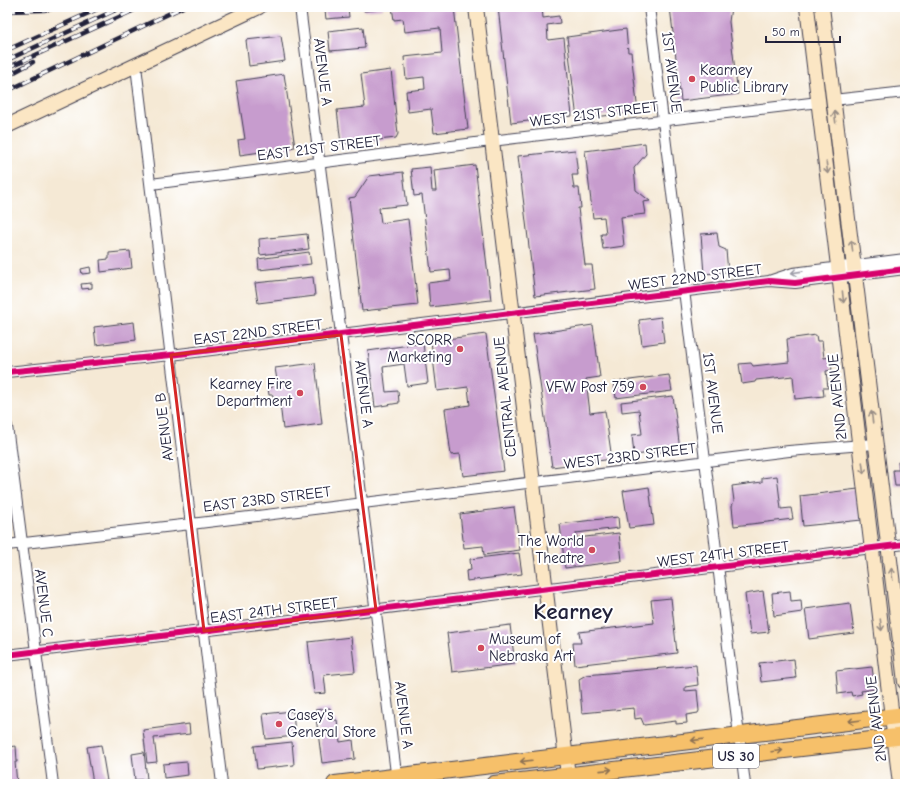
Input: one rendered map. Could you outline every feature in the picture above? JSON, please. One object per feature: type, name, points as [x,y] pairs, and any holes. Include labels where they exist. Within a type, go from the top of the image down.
[{"type":"main road","points":[[7,126],[259,7]]},
{"type":"main road","name":"CENTRAL AVENUE","points":[[476,7],[531,483],[568,779]]},
{"type":"main road","name":"2ND AVENUE","points":[[808,7],[822,65],[833,100],[905,682]]},
{"type":"main road","name":"2ND AVENUE","points":[[822,7],[822,65],[819,102],[872,548],[899,716],[900,784]]},
{"type":"main road","name":"US 30","points":[[335,784],[397,780],[565,756],[899,716]]},
{"type":"main road","name":"US 30","points":[[494,784],[568,779],[742,755],[900,736]]},
{"type":"street","name":"AVENUE A","points":[[300,7],[397,780]]},
{"type":"street","name":"1ST AVENUE","points":[[649,7],[720,567],[745,784]]},
{"type":"street","name":"AVENUE B","points":[[136,66],[222,784]]},
{"type":"street","points":[[833,100],[905,92]]},
{"type":"street","name":"WEST 21ST STREET","points":[[491,141],[819,102]]},
{"type":"street","name":"EAST 21ST STREET","points":[[151,184],[491,141]]},
{"type":"street","name":"WEST 22ND STREET","points":[[512,314],[769,281],[793,273],[840,272],[855,270],[905,259]]},
{"type":"street","name":"WEST 22ND STREET","points":[[855,270],[905,269]]},
{"type":"street","name":"EAST 22ND STREET","points":[[7,372],[171,355],[512,314]]},
{"type":"street","name":"AVENUE C","points":[[7,426],[53,784]]},
{"type":"street","name":"WEST 23RD STREET","points":[[531,483],[706,461],[876,444]]},
{"type":"street","name":"EAST 23RD STREET","points":[[7,545],[531,483]]},
{"type":"street","name":"WEST 24TH STREET","points":[[545,589],[905,544]]},
{"type":"street","name":"EAST 24TH STREET","points":[[7,655],[545,589]]},
{"type":"highlighted area","points":[[341,335],[376,610],[204,631],[171,355]]},
{"type":"building","points":[[327,7],[348,7],[349,17],[326,19],[325,11]]},
{"type":"building","points":[[363,7],[383,7],[383,9],[364,11]]},
{"type":"building","points":[[392,7],[454,7],[468,129],[434,133],[431,109],[408,112],[406,91],[425,89],[424,77],[406,79],[404,57],[442,53],[440,28],[405,32],[403,19],[394,20]]},
{"type":"building","points":[[498,7],[542,7],[543,18],[559,16],[560,23],[547,25],[548,40],[564,38],[572,116],[511,123]]},
{"type":"building","points":[[670,7],[731,7],[729,22],[738,94],[681,101]]},
{"type":"building","points":[[363,27],[365,48],[330,51],[328,31]]},
{"type":"building","points":[[626,29],[628,52],[631,52],[638,112],[577,119],[567,37]]},
{"type":"building","points":[[281,36],[285,61],[249,66],[246,40]]},
{"type":"building","points":[[391,70],[398,134],[396,138],[341,144],[337,110],[365,107],[361,74]]},
{"type":"building","points":[[284,74],[295,147],[240,155],[238,140],[245,139],[236,81]]},
{"type":"building","points":[[645,143],[646,154],[634,168],[636,190],[650,201],[643,202],[645,214],[621,217],[624,246],[603,249],[601,234],[606,234],[604,217],[593,218],[585,151]]},
{"type":"building","points":[[575,150],[578,175],[572,175],[574,188],[579,188],[581,208],[578,208],[585,265],[592,265],[595,289],[535,296],[518,156]]},
{"type":"building","points":[[475,165],[491,300],[430,307],[428,283],[451,280],[450,270],[431,272],[422,195],[414,196],[411,169],[430,167],[432,191],[436,191],[434,170]]},
{"type":"building","points":[[403,172],[407,205],[379,208],[381,223],[408,219],[418,305],[362,311],[349,198],[355,197],[369,176]]},
{"type":"building","points":[[717,233],[719,247],[726,250],[728,272],[704,274],[701,234]]},
{"type":"building","points":[[307,234],[309,249],[260,255],[259,239]]},
{"type":"building","points":[[130,251],[132,268],[101,272],[100,260],[109,259],[109,253]]},
{"type":"building","points":[[309,252],[311,264],[259,270],[258,259]]},
{"type":"building","points":[[90,267],[91,273],[82,274],[81,269]]},
{"type":"building","points":[[313,277],[315,296],[258,303],[255,283]]},
{"type":"building","points":[[92,283],[92,288],[82,289],[81,284]]},
{"type":"building","points":[[661,317],[664,342],[642,345],[639,320]]},
{"type":"building","points":[[134,322],[136,340],[96,345],[94,327]]},
{"type":"building","points":[[593,325],[600,377],[586,379],[590,413],[605,411],[612,459],[552,467],[533,334]]},
{"type":"building","points":[[486,334],[504,471],[463,476],[460,454],[451,455],[445,409],[470,405],[468,387],[437,391],[431,341]]},
{"type":"building","points":[[816,335],[817,341],[822,341],[824,358],[830,357],[832,370],[826,371],[828,388],[823,388],[824,396],[795,399],[793,376],[756,380],[755,382],[742,384],[739,364],[751,363],[753,366],[789,362],[787,339]]},
{"type":"building","points":[[423,343],[428,383],[407,386],[404,364],[383,367],[386,392],[398,391],[399,403],[375,407],[368,351]]},
{"type":"building","points":[[315,363],[322,424],[283,429],[280,403],[274,403],[273,395],[269,395],[268,388],[273,387],[272,381],[277,380],[275,368]]},
{"type":"building","name":"VFW Post 759","points":[[669,375],[672,391],[616,398],[614,382]]},
{"type":"building","points":[[673,396],[680,450],[634,455],[632,435],[642,434],[639,410],[622,412],[621,402]]},
{"type":"building","points":[[905,461],[905,486],[895,486],[893,470],[899,470],[898,462]]},
{"type":"building","points":[[777,476],[781,509],[791,508],[793,519],[734,526],[732,506],[734,501],[732,486],[762,482],[762,478]]},
{"type":"building","points":[[649,487],[654,525],[629,528],[623,491]]},
{"type":"building","points":[[858,489],[862,520],[803,526],[800,496]]},
{"type":"building","points":[[514,507],[520,550],[484,555],[483,546],[464,548],[460,514]]},
{"type":"building","name":"The World Theatre","points":[[618,517],[619,528],[576,533],[577,538],[619,533],[622,561],[565,568],[560,524]]},
{"type":"building","points":[[519,553],[522,574],[467,581],[466,571],[471,570],[470,559]]},
{"type":"building","points":[[763,591],[769,632],[750,634],[745,594]]},
{"type":"building","points":[[790,591],[791,601],[801,600],[802,612],[774,616],[772,593]]},
{"type":"building","points":[[671,598],[677,653],[575,665],[573,643],[581,643],[579,632],[654,623],[651,600]]},
{"type":"building","points":[[850,603],[854,633],[809,639],[805,609]]},
{"type":"building","name":"Museum of Nebraska Art","points":[[510,625],[515,664],[452,672],[447,633]]},
{"type":"building","points":[[351,637],[355,672],[324,675],[326,693],[314,694],[308,642]]},
{"type":"building","points":[[794,659],[796,678],[761,682],[759,663]]},
{"type":"building","points":[[696,665],[698,685],[685,687],[685,691],[697,690],[699,711],[698,713],[686,715],[687,723],[676,724],[676,721],[644,725],[641,718],[635,719],[634,708],[582,713],[579,679],[586,675]]},
{"type":"building","points":[[872,667],[875,689],[861,691],[862,694],[852,696],[851,692],[838,694],[836,671]]},
{"type":"building","points":[[330,708],[332,720],[337,720],[340,742],[353,740],[355,759],[322,763],[315,710]]},
{"type":"building","points":[[293,711],[295,736],[266,739],[263,714]]},
{"type":"building","points":[[189,724],[190,734],[154,738],[157,762],[147,763],[143,730]]},
{"type":"building","points":[[292,742],[294,765],[257,769],[254,746]]},
{"type":"building","points":[[101,745],[107,781],[93,783],[87,747]]},
{"type":"building","points":[[16,746],[17,762],[15,762],[17,784],[7,784],[7,747]]},
{"type":"building","points":[[144,752],[147,779],[135,780],[132,754]]},
{"type":"building","points":[[187,762],[188,775],[164,778],[163,764]]},
{"type":"railway","points":[[7,11],[44,10],[63,7]]},
{"type":"railway","points":[[7,50],[102,7]]},
{"type":"railway","points":[[7,60],[122,7]]},
{"type":"railway","points":[[7,68],[141,7]]},
{"type":"railway","points":[[7,91],[183,7]]},
{"type":"railway","points":[[7,76],[33,62]]},
{"type":"cycle path","points":[[7,372],[171,355],[769,281],[795,283],[905,269]]},
{"type":"cycle path","points":[[7,655],[905,544]]},
{"type":"place","name":"Kearney Public Library","points":[[692,79]]},
{"type":"place","name":"SCORR Marketing","points":[[460,349]]},
{"type":"place","name":"VFW Post 759","points":[[643,387]]},
{"type":"place","name":"Kearney Fire Department","points":[[300,393]]},
{"type":"place","name":"The World Theatre","points":[[592,550]]},
{"type":"place","name":"Museum of Nebraska Art","points":[[481,648]]},
{"type":"place","name":"Casey's General Store","points":[[279,724]]},
{"type":"district","name":"Kearney","points":[[573,611]]}]
